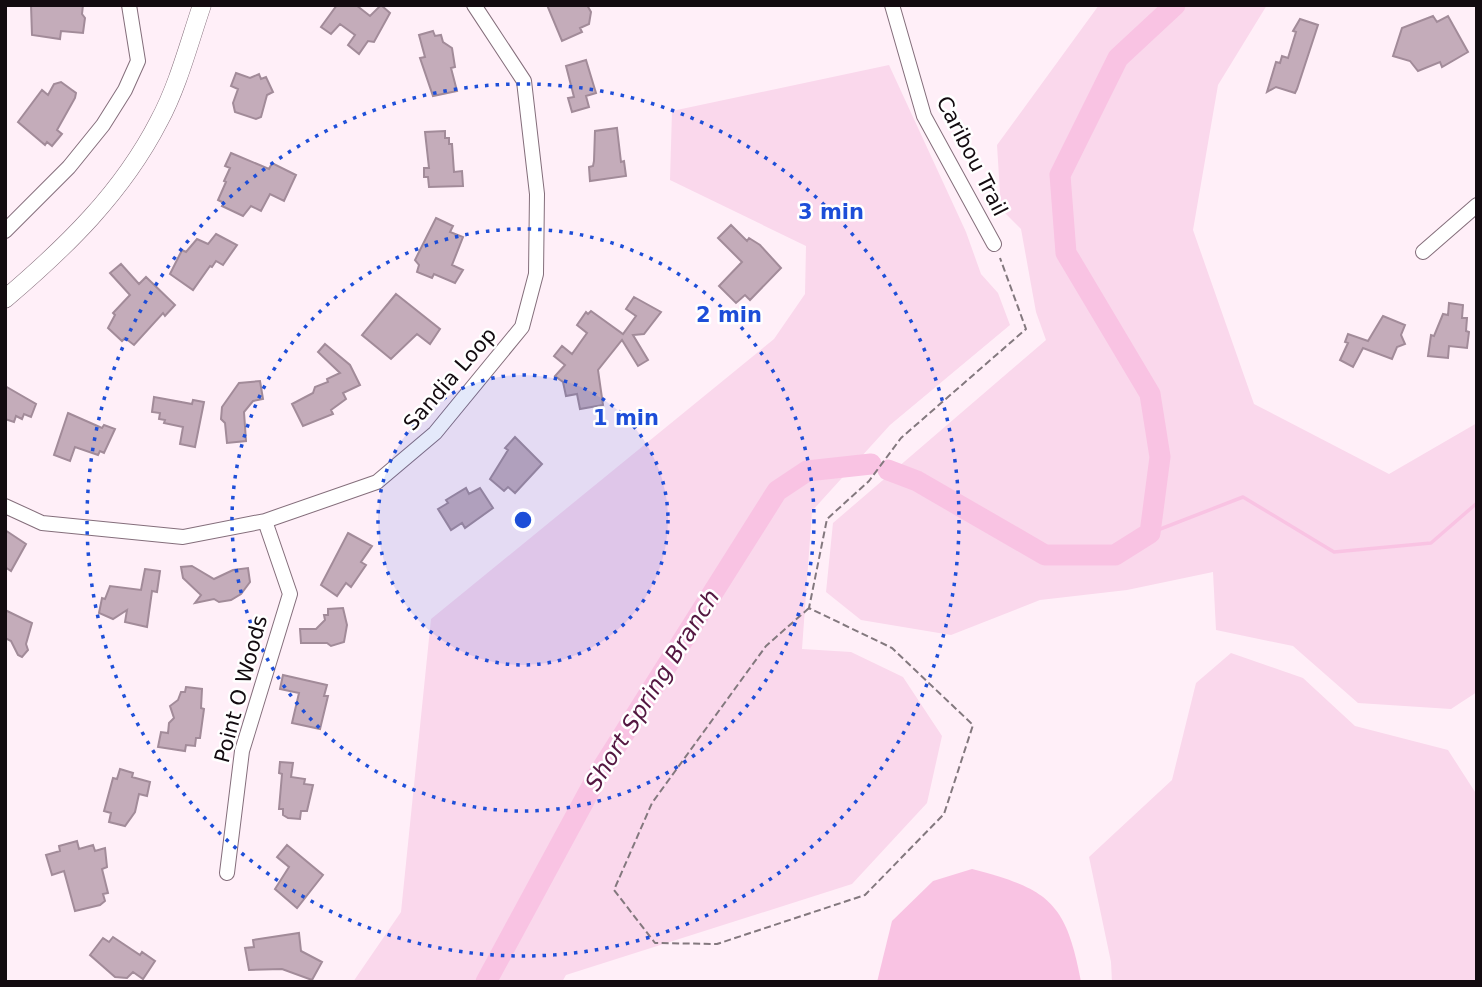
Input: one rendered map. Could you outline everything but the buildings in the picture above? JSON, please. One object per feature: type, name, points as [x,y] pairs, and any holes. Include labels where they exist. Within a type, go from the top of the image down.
[{"type":"street","points":[[5,231],[69,167],[103,125],[125,90],[138,61],[129,5]]},
{"type":"street","points":[[5,299],[97,214],[124,180],[160,119],[202,5]]},
{"type":"street","name":"Sandia Loop","points":[[5,506],[41,523],[183,537],[265,521],[377,482],[435,433],[522,327],[536,274],[538,220],[524,81],[474,5]]},
{"type":"street","name":"Caribou Trail","points":[[892,5],[923,116],[994,244]]},
{"type":"street","points":[[1423,252],[1477,205]]},
{"type":"street","name":"Point O Woods","points":[[227,873],[242,751],[290,594],[265,521]]},
{"type":"path","points":[[809,608],[892,648],[973,726],[944,814],[865,895],[717,944],[655,943],[614,890],[652,803],[766,646],[809,608],[827,519],[869,481],[901,438],[1026,329],[994,244]]},
{"type":"shaded area","points":[[1099,5],[1267,5],[1218,85],[1193,230],[1254,404],[1389,474],[1477,423],[1477,692],[1451,709],[1358,703],[1293,646],[1216,630],[1213,572],[1127,590],[1040,600],[951,635],[861,620],[826,592],[833,523],[1046,340],[1036,312],[1021,229],[1001,209],[997,145]]},
{"type":"shaded area","points":[[889,65],[966,232],[981,274],[998,293],[1010,325],[890,425],[812,511],[802,649],[851,652],[903,677],[942,736],[927,803],[852,884],[566,975],[562,982],[353,982],[401,912],[431,619],[774,339],[805,294],[806,246],[670,180],[672,111]]},
{"type":"shaded area","points":[[1231,653],[1303,678],[1355,726],[1448,750],[1477,795],[1477,982],[1112,982],[1111,962],[1089,857],[1172,780],[1196,683]]},
{"type":"shaded area","points":[[972,869],[1019,884],[1050,903],[1068,933],[1081,982],[877,982],[892,921],[933,881]]},
{"type":"waterway","name":"Short Spring Branch","points":[[888,470],[917,481],[1045,555],[1115,555],[1150,533],[1160,457],[1150,394],[1066,253],[1060,175],[1118,58],[1175,5]]},
{"type":"waterway","name":"Short Spring Branch","points":[[486,982],[598,775],[777,491],[807,471],[871,464]]},
{"type":"waterway","points":[[1150,533],[1243,497],[1334,552],[1431,543],[1477,503]]}]
